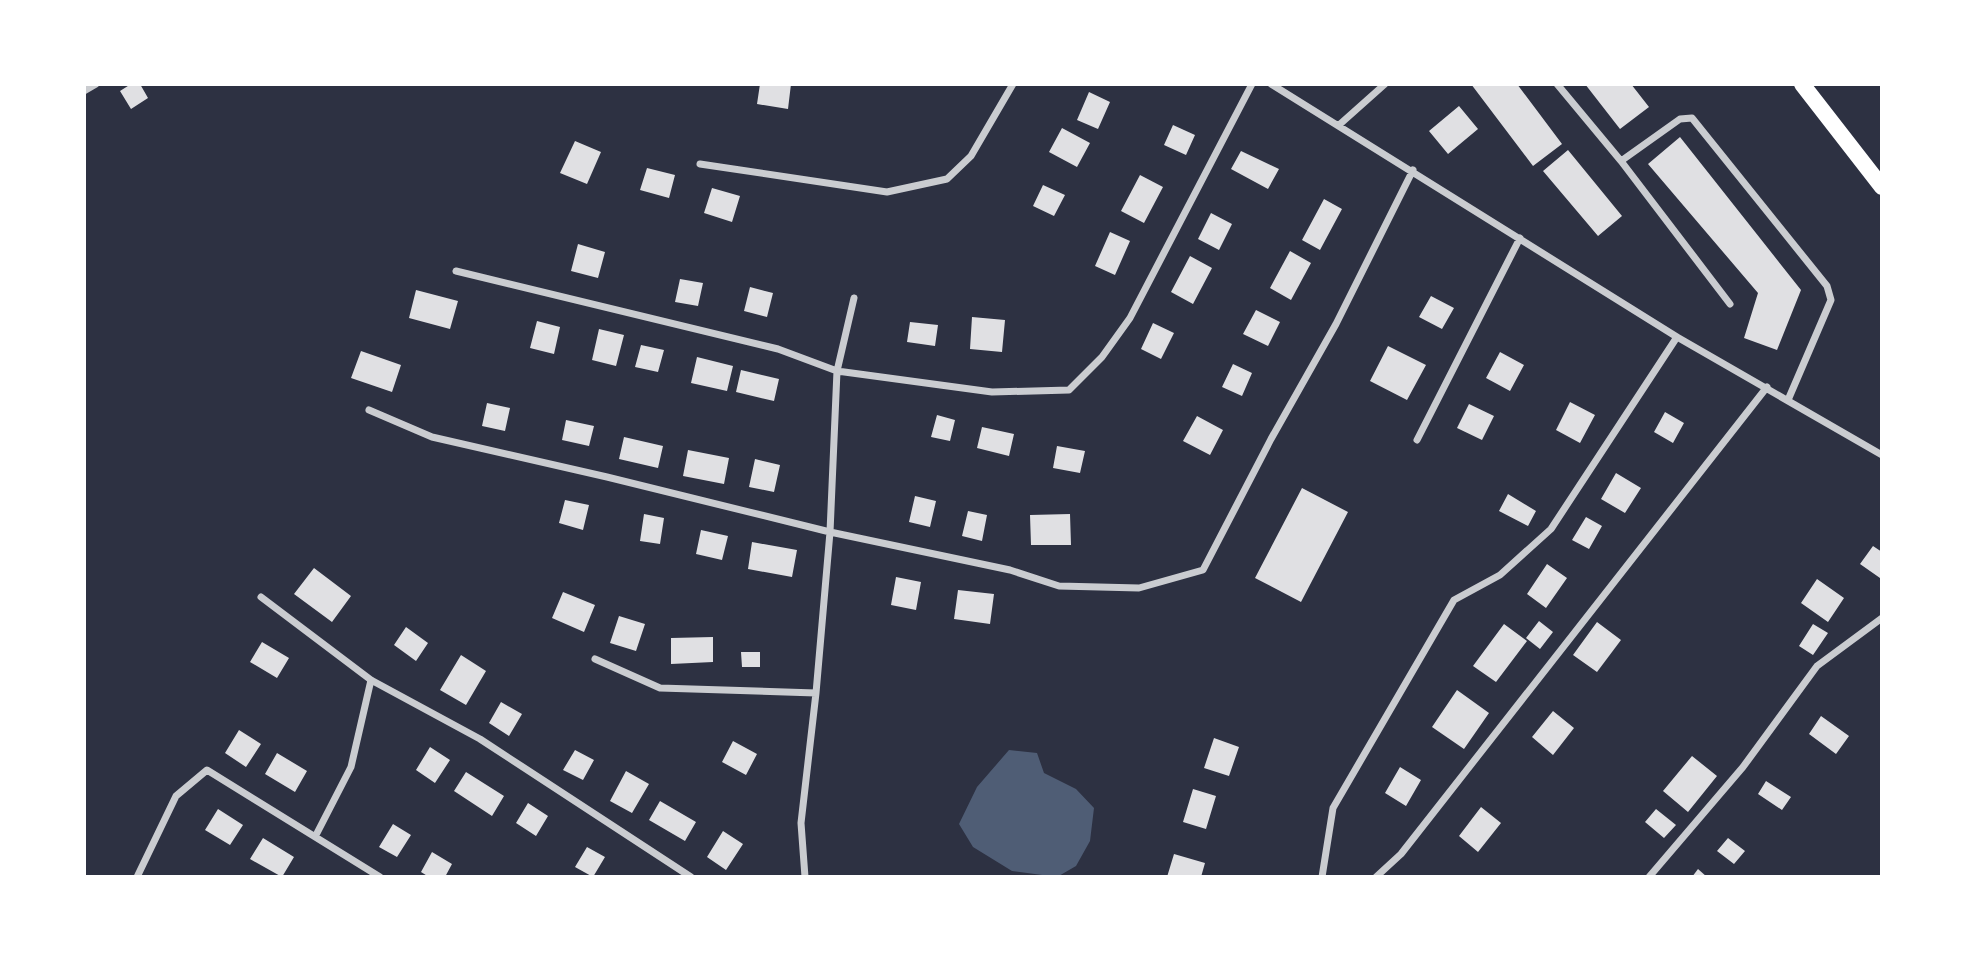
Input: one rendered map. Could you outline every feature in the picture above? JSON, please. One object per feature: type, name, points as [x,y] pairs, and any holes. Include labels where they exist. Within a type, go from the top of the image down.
[{"type":"main road","points":[[1802,84],[1882,187]]},
{"type":"street","points":[[84,91],[96,84]]},
{"type":"street","points":[[699,164],[887,192],[947,179],[971,156],[1013,84]]},
{"type":"street","points":[[456,271],[778,349],[837,371],[992,392],[1069,390],[1102,357],[1130,318],[1252,84]]},
{"type":"street","points":[[1271,84],[1413,170],[1677,337],[1882,455]]},
{"type":"street","points":[[1339,125],[1385,84]]},
{"type":"street","points":[[1556,84],[1621,161],[1730,304]]},
{"type":"street","points":[[1621,161],[1680,119],[1692,118],[1827,286],[1831,300],[1788,400]]},
{"type":"street","points":[[369,410],[432,437],[830,532],[1010,570],[1059,586],[1139,588],[1203,570],[1271,439],[1336,324],[1413,170]]},
{"type":"street","points":[[1417,440],[1520,238]]},
{"type":"street","points":[[805,877],[801,822],[830,532],[837,371],[854,298]]},
{"type":"street","points":[[1322,877],[1333,808],[1454,600],[1500,575],[1551,529],[1677,337]]},
{"type":"street","points":[[1377,877],[1410,843],[1767,387]]},
{"type":"street","points":[[261,597],[371,680],[480,739],[691,877]]},
{"type":"street","points":[[1649,877],[1744,767],[1817,666],[1882,618]]},
{"type":"street","points":[[595,659],[660,688],[816,693]]},
{"type":"street","points":[[315,837],[351,767],[371,680]]},
{"type":"street","points":[[137,877],[176,796],[207,770],[380,877]]},
{"type":"water","points":[[1009,750],[1037,753],[1044,773],[1076,789],[1094,808],[1090,841],[1076,866],[1057,877],[1012,871],[973,847],[959,824],[977,787]]},
{"type":"building","points":[[131,84],[140,84],[148,98],[131,109],[120,91]]},
{"type":"building","points":[[760,84],[791,84],[788,109],[757,104]]},
{"type":"building","points":[[1471,84],[1517,84],[1562,144],[1533,166]]},
{"type":"building","points":[[1585,84],[1631,84],[1649,107],[1620,129]]},
{"type":"building","points":[[1089,92],[1110,102],[1098,129],[1077,120]]},
{"type":"building","points":[[1459,106],[1478,129],[1448,154],[1429,131]]},
{"type":"building","points":[[1173,125],[1195,135],[1186,155],[1164,145]]},
{"type":"building","points":[[1062,128],[1090,143],[1077,167],[1049,152]]},
{"type":"building","points":[[1680,137],[1801,290],[1777,350],[1744,338],[1758,293],[1648,164]]},
{"type":"building","points":[[575,141],[601,152],[587,184],[560,173]]},
{"type":"building","points":[[1568,150],[1622,216],[1598,236],[1543,171]]},
{"type":"building","points":[[1241,151],[1279,169],[1268,189],[1231,169]]},
{"type":"building","points":[[647,168],[675,175],[669,198],[640,190]]},
{"type":"building","points":[[1140,175],[1163,187],[1144,223],[1121,211]]},
{"type":"building","points":[[1043,185],[1065,195],[1054,216],[1033,206]]},
{"type":"building","points":[[712,188],[740,196],[732,222],[704,213]]},
{"type":"building","points":[[1324,199],[1342,209],[1320,250],[1302,240]]},
{"type":"building","points":[[1211,213],[1232,224],[1219,250],[1198,239]]},
{"type":"building","points":[[1110,232],[1130,241],[1115,275],[1095,266]]},
{"type":"building","points":[[578,244],[605,252],[598,278],[571,271]]},
{"type":"building","points":[[1290,251],[1311,263],[1291,300],[1270,288]]},
{"type":"building","points":[[1190,256],[1212,268],[1193,304],[1171,292]]},
{"type":"building","points":[[680,279],[703,283],[698,306],[675,302]]},
{"type":"building","points":[[750,287],[773,293],[767,317],[744,311]]},
{"type":"building","points":[[416,290],[458,301],[450,329],[409,318]]},
{"type":"building","points":[[1431,296],[1454,308],[1442,329],[1419,317]]},
{"type":"building","points":[[1256,310],[1280,322],[1268,346],[1243,334]]},
{"type":"building","points":[[972,317],[1005,320],[1002,352],[970,349]]},
{"type":"building","points":[[537,321],[560,327],[554,354],[530,348]]},
{"type":"building","points":[[910,322],[938,325],[935,346],[907,342]]},
{"type":"building","points":[[1153,323],[1174,333],[1161,359],[1141,349]]},
{"type":"building","points":[[599,329],[624,335],[616,366],[592,360]]},
{"type":"building","points":[[641,345],[664,350],[658,372],[635,367]]},
{"type":"building","points":[[1388,346],[1426,365],[1407,400],[1370,381]]},
{"type":"building","points":[[361,351],[401,365],[392,392],[351,378]]},
{"type":"building","points":[[1500,352],[1524,365],[1510,391],[1486,378]]},
{"type":"building","points":[[697,357],[733,366],[727,391],[691,383]]},
{"type":"building","points":[[1233,364],[1252,373],[1242,396],[1222,387]]},
{"type":"building","points":[[741,370],[779,379],[774,401],[736,392]]},
{"type":"building","points":[[1570,402],[1595,415],[1580,443],[1556,430]]},
{"type":"building","points":[[487,403],[510,408],[505,431],[482,426]]},
{"type":"building","points":[[1469,404],[1494,416],[1482,440],[1457,428]]},
{"type":"building","points":[[1665,412],[1684,423],[1673,443],[1654,432]]},
{"type":"building","points":[[937,415],[955,420],[950,441],[931,437]]},
{"type":"building","points":[[1197,416],[1223,430],[1210,455],[1183,441]]},
{"type":"building","points":[[566,420],[594,426],[589,446],[562,440]]},
{"type":"building","points":[[982,427],[1014,434],[1009,456],[977,448]]},
{"type":"building","points":[[624,437],[663,446],[658,468],[619,459]]},
{"type":"building","points":[[1057,446],[1085,451],[1080,473],[1053,468]]},
{"type":"building","points":[[688,450],[729,458],[724,484],[683,476]]},
{"type":"building","points":[[755,459],[780,465],[774,492],[749,487]]},
{"type":"building","points":[[1616,473],[1641,488],[1625,513],[1601,499]]},
{"type":"building","points":[[1302,488],[1348,512],[1301,602],[1255,578]]},
{"type":"building","points":[[1508,494],[1536,511],[1528,526],[1499,511]]},
{"type":"building","points":[[915,496],[936,501],[930,527],[909,522]]},
{"type":"building","points":[[565,500],[589,505],[583,530],[559,523]]},
{"type":"building","points":[[968,511],[987,515],[982,541],[962,536]]},
{"type":"building","points":[[644,514],[664,518],[660,544],[640,541]]},
{"type":"building","points":[[1070,514],[1071,545],[1031,545],[1030,515]]},
{"type":"building","points":[[1586,517],[1602,526],[1589,549],[1572,540]]},
{"type":"building","points":[[701,530],[728,536],[722,560],[696,554]]},
{"type":"building","points":[[752,542],[797,550],[792,577],[748,569]]},
{"type":"building","points":[[1873,546],[1882,552],[1880,578],[1860,564]]},
{"type":"building","points":[[1547,564],[1567,578],[1546,608],[1527,594]]},
{"type":"building","points":[[314,568],[351,596],[332,622],[294,594]]},
{"type":"building","points":[[896,577],[921,582],[916,610],[891,605]]},
{"type":"building","points":[[1817,579],[1844,598],[1828,622],[1801,603]]},
{"type":"building","points":[[958,590],[994,594],[990,624],[954,619]]},
{"type":"building","points":[[563,592],[595,605],[584,632],[552,618]]},
{"type":"building","points":[[619,616],[645,624],[636,651],[610,643]]},
{"type":"building","points":[[1539,621],[1553,632],[1540,649],[1526,638]]},
{"type":"building","points":[[1597,622],[1621,640],[1597,672],[1573,655]]},
{"type":"building","points":[[1504,624],[1527,641],[1496,682],[1473,666]]},
{"type":"building","points":[[1813,624],[1828,633],[1813,655],[1799,646]]},
{"type":"building","points":[[406,627],[428,643],[416,661],[394,645]]},
{"type":"building","points":[[713,637],[713,662],[671,664],[671,638]]},
{"type":"building","points":[[262,642],[289,658],[277,678],[250,662]]},
{"type":"building","points":[[741,652],[760,652],[760,667],[742,667]]},
{"type":"building","points":[[461,655],[486,671],[466,705],[440,690]]},
{"type":"building","points":[[1457,690],[1489,713],[1464,749],[1432,727]]},
{"type":"building","points":[[501,702],[522,714],[509,736],[489,723]]},
{"type":"building","points":[[1553,711],[1574,728],[1553,755],[1532,737]]},
{"type":"building","points":[[1821,716],[1849,736],[1836,754],[1809,734]]},
{"type":"building","points":[[239,730],[261,744],[246,767],[225,753]]},
{"type":"building","points":[[1214,738],[1239,747],[1229,776],[1204,768]]},
{"type":"building","points":[[733,741],[757,754],[746,775],[722,762]]},
{"type":"building","points":[[430,747],[450,760],[435,783],[416,770]]},
{"type":"building","points":[[575,750],[594,760],[583,780],[563,770]]},
{"type":"building","points":[[277,753],[307,771],[295,792],[265,774]]},
{"type":"building","points":[[1692,756],[1717,776],[1688,812],[1663,791]]},
{"type":"building","points":[[1400,767],[1421,780],[1406,806],[1385,793]]},
{"type":"building","points":[[626,771],[649,784],[632,813],[610,801]]},
{"type":"building","points":[[466,772],[504,796],[492,816],[454,791]]},
{"type":"building","points":[[1766,781],[1791,797],[1782,810],[1758,794]]},
{"type":"building","points":[[1193,789],[1216,796],[1206,829],[1183,822]]},
{"type":"building","points":[[660,801],[696,822],[685,841],[649,820]]},
{"type":"building","points":[[528,803],[548,816],[536,836],[516,823]]},
{"type":"building","points":[[1481,807],[1501,823],[1478,852],[1459,836]]},
{"type":"building","points":[[218,809],[243,825],[230,845],[205,830]]},
{"type":"building","points":[[1656,809],[1676,825],[1664,838],[1645,822]]},
{"type":"building","points":[[393,824],[411,835],[397,857],[379,847]]},
{"type":"building","points":[[723,831],[743,844],[726,870],[707,857]]},
{"type":"building","points":[[263,838],[294,857],[282,877],[250,859]]},
{"type":"building","points":[[1728,838],[1745,851],[1734,864],[1717,851]]},
{"type":"building","points":[[587,847],[605,857],[593,877],[575,867]]},
{"type":"building","points":[[432,852],[452,864],[445,877],[429,877],[421,872]]},
{"type":"building","points":[[1174,854],[1205,863],[1201,877],[1167,877]]},
{"type":"building","points":[[1698,869],[1707,877],[1692,877]]}]
